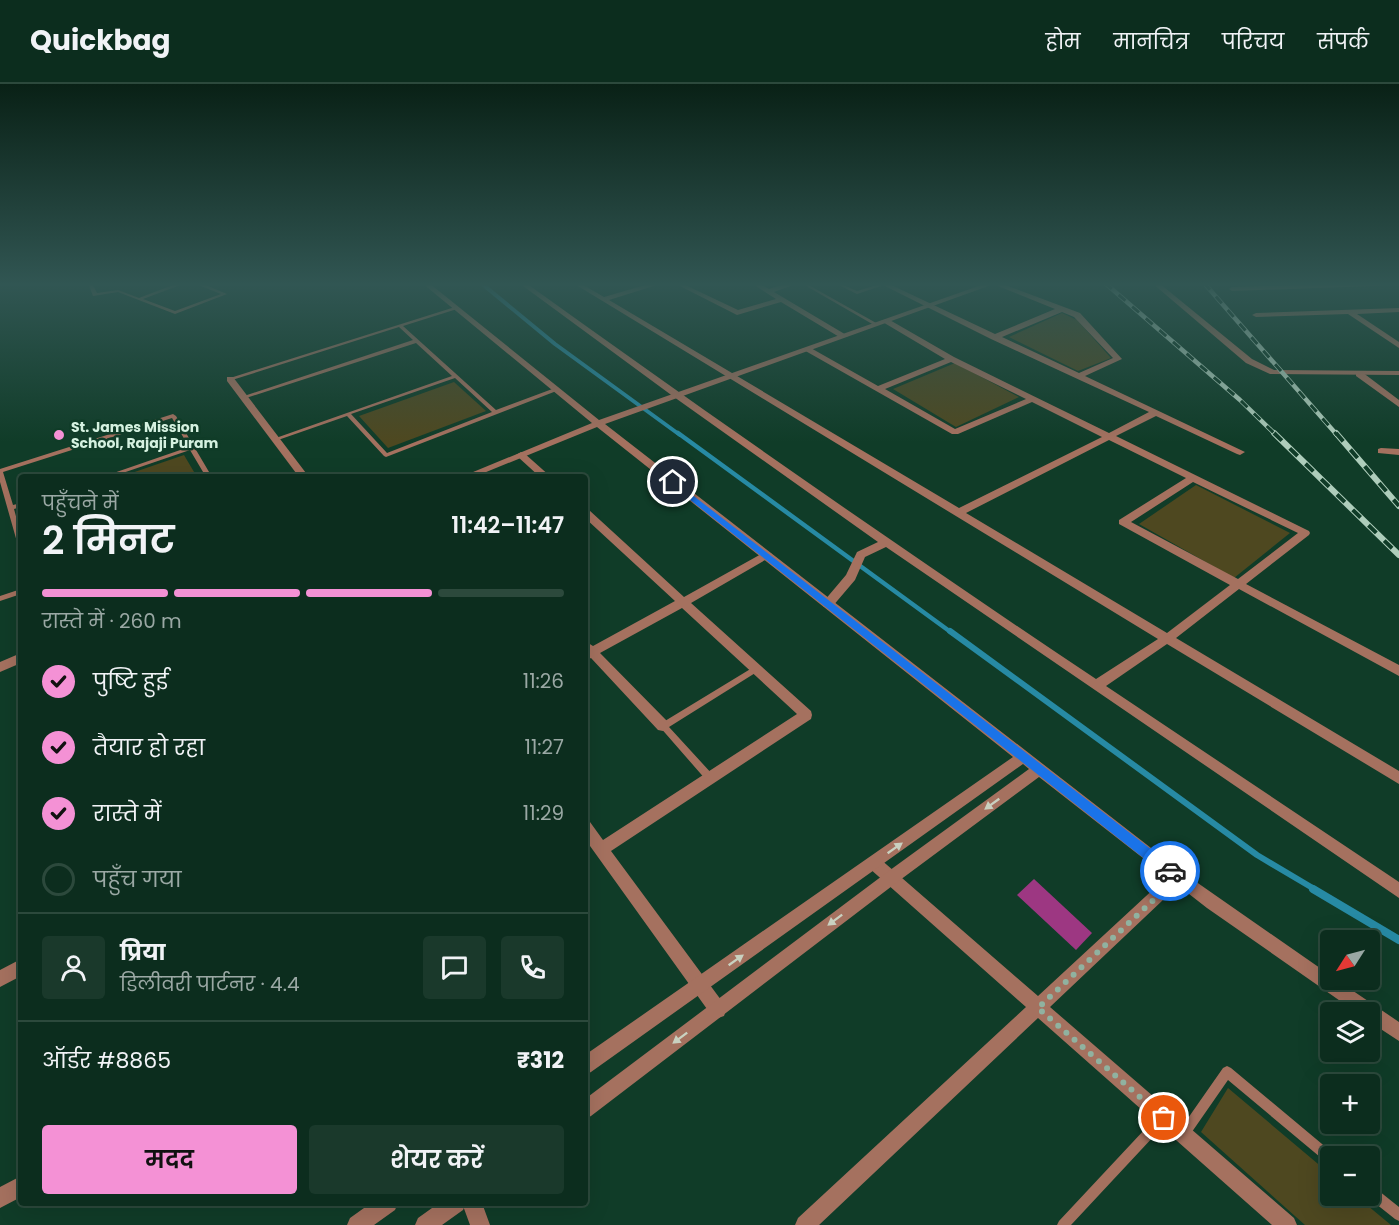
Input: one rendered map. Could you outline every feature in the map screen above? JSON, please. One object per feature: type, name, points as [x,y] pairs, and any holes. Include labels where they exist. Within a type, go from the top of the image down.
[{"type":"street","points":[[491,336],[1039,770],[1178,877],[1399,1032]]},
{"type":"street","points":[[596,336],[886,542],[1399,891]]},
{"type":"street","points":[[665,336],[1399,778]]},
{"type":"street","points":[[474,474],[598,423],[842,336]]},
{"type":"street","points":[[909,336],[1305,533],[1168,638],[1096,686]]},
{"type":"street","points":[[1078,376],[1118,360],[1096,336]]},
{"type":"street","points":[[1219,336],[1249,361],[1265,369],[1284,374],[1399,373]]},
{"type":"street","points":[[1385,336],[1399,346]]},
{"type":"street","points":[[994,337],[1240,452]]},
{"type":"street","points":[[806,349],[955,432],[1033,399]]},
{"type":"street","points":[[878,389],[951,358]]},
{"type":"street","points":[[1359,374],[1399,404]]},
{"type":"street","points":[[230,379],[302,474]]},
{"type":"street","points":[[960,512],[1155,413]]},
{"type":"street","points":[[1381,451],[1399,452]]},
{"type":"street","points":[[521,455],[543,474]]},
{"type":"street","points":[[1193,478],[1123,522],[1399,671]]},
{"type":"street","points":[[588,515],[685,601],[806,715],[601,849]]},
{"type":"street","points":[[828,604],[851,577],[861,555],[886,542]]},
{"type":"street","points":[[588,650],[767,556]]},
{"type":"street","points":[[588,652],[663,726]]},
{"type":"street","points":[[0,667],[18,659]]},
{"type":"street","points":[[588,1064],[1023,757]]},
{"type":"street","points":[[588,1108],[891,878],[1039,770]]},
{"type":"street","points":[[588,831],[718,1010]]},
{"type":"street","points":[[874,863],[1287,1225]]},
{"type":"street","points":[[805,1225],[1178,877]]},
{"type":"street","points":[[0,978],[18,969]]},
{"type":"street","points":[[0,1198],[18,1188]]},
{"type":"street","points":[[357,1225],[384,1206]]},
{"type":"street","points":[[426,1225],[452,1206]]},
{"type":"street","points":[[473,1206],[480,1225]]},
{"type":"lane","points":[[230,379],[364,336]]},
{"type":"lane","points":[[411,336],[496,413]]},
{"type":"lane","points":[[244,397],[416,341]]},
{"type":"lane","points":[[276,440],[456,376]]},
{"type":"lane","points":[[348,414],[386,455],[557,389]]},
{"type":"lane","points":[[18,536],[0,471],[173,416],[206,474]]},
{"type":"lane","points":[[114,474],[192,448]]},
{"type":"lane","points":[[10,508],[18,506]]},
{"type":"lane","points":[[0,599],[18,592]]},
{"type":"lane","points":[[710,778],[663,726],[757,669]]},
{"type":"lane","points":[[1184,1135],[1227,1072],[1320,1150]]},
{"type":"lane","points":[[1063,1225],[1164,1118]]},
{"type":"lane","points":[[1380,1199],[1399,1215]]},
{"type":"shaded area","points":[[1092,336],[1111,358],[1078,371],[1009,337]]},
{"type":"shaded area","points":[[955,363],[1019,397],[956,427],[893,389]]},
{"type":"shaded area","points":[[454,382],[486,411],[388,448],[359,416]]},
{"type":"shaded area","points":[[184,455],[195,474],[129,474]]},
{"type":"shaded area","points":[[1196,485],[1290,533],[1234,578],[1139,524]]},
{"type":"shaded area","points":[[1228,1088],[1320,1166],[1320,1206],[1368,1206],[1391,1225],[1305,1225],[1201,1132]]},
{"type":"building","points":[[1034,879],[1092,933],[1076,950],[1017,895]]},
{"type":"waterway","points":[[546,336],[680,435]]},
{"type":"waterway","points":[[678,433],[952,633]]},
{"type":"waterway","points":[[950,631],[1257,855],[1316,890]]},
{"type":"waterway","points":[[1313,889],[1399,940]]},
{"type":"railway","points":[[1166,336],[1240,400],[1276,435]]},
{"type":"railway","points":[[1251,336],[1337,435]]},
{"type":"railway","points":[[1274,433],[1399,555]]},
{"type":"railway","points":[[1336,433],[1399,506]]},
{"type":"way so far","points":[[1164,1118],[1038,1008],[1178,877],[1170,871]]},
{"type":"place","name":"St. James Mission School, Rajaji Puram","points":[[59,435]]},
{"type":"route","points":[[673,482],[1170,871]]}]
